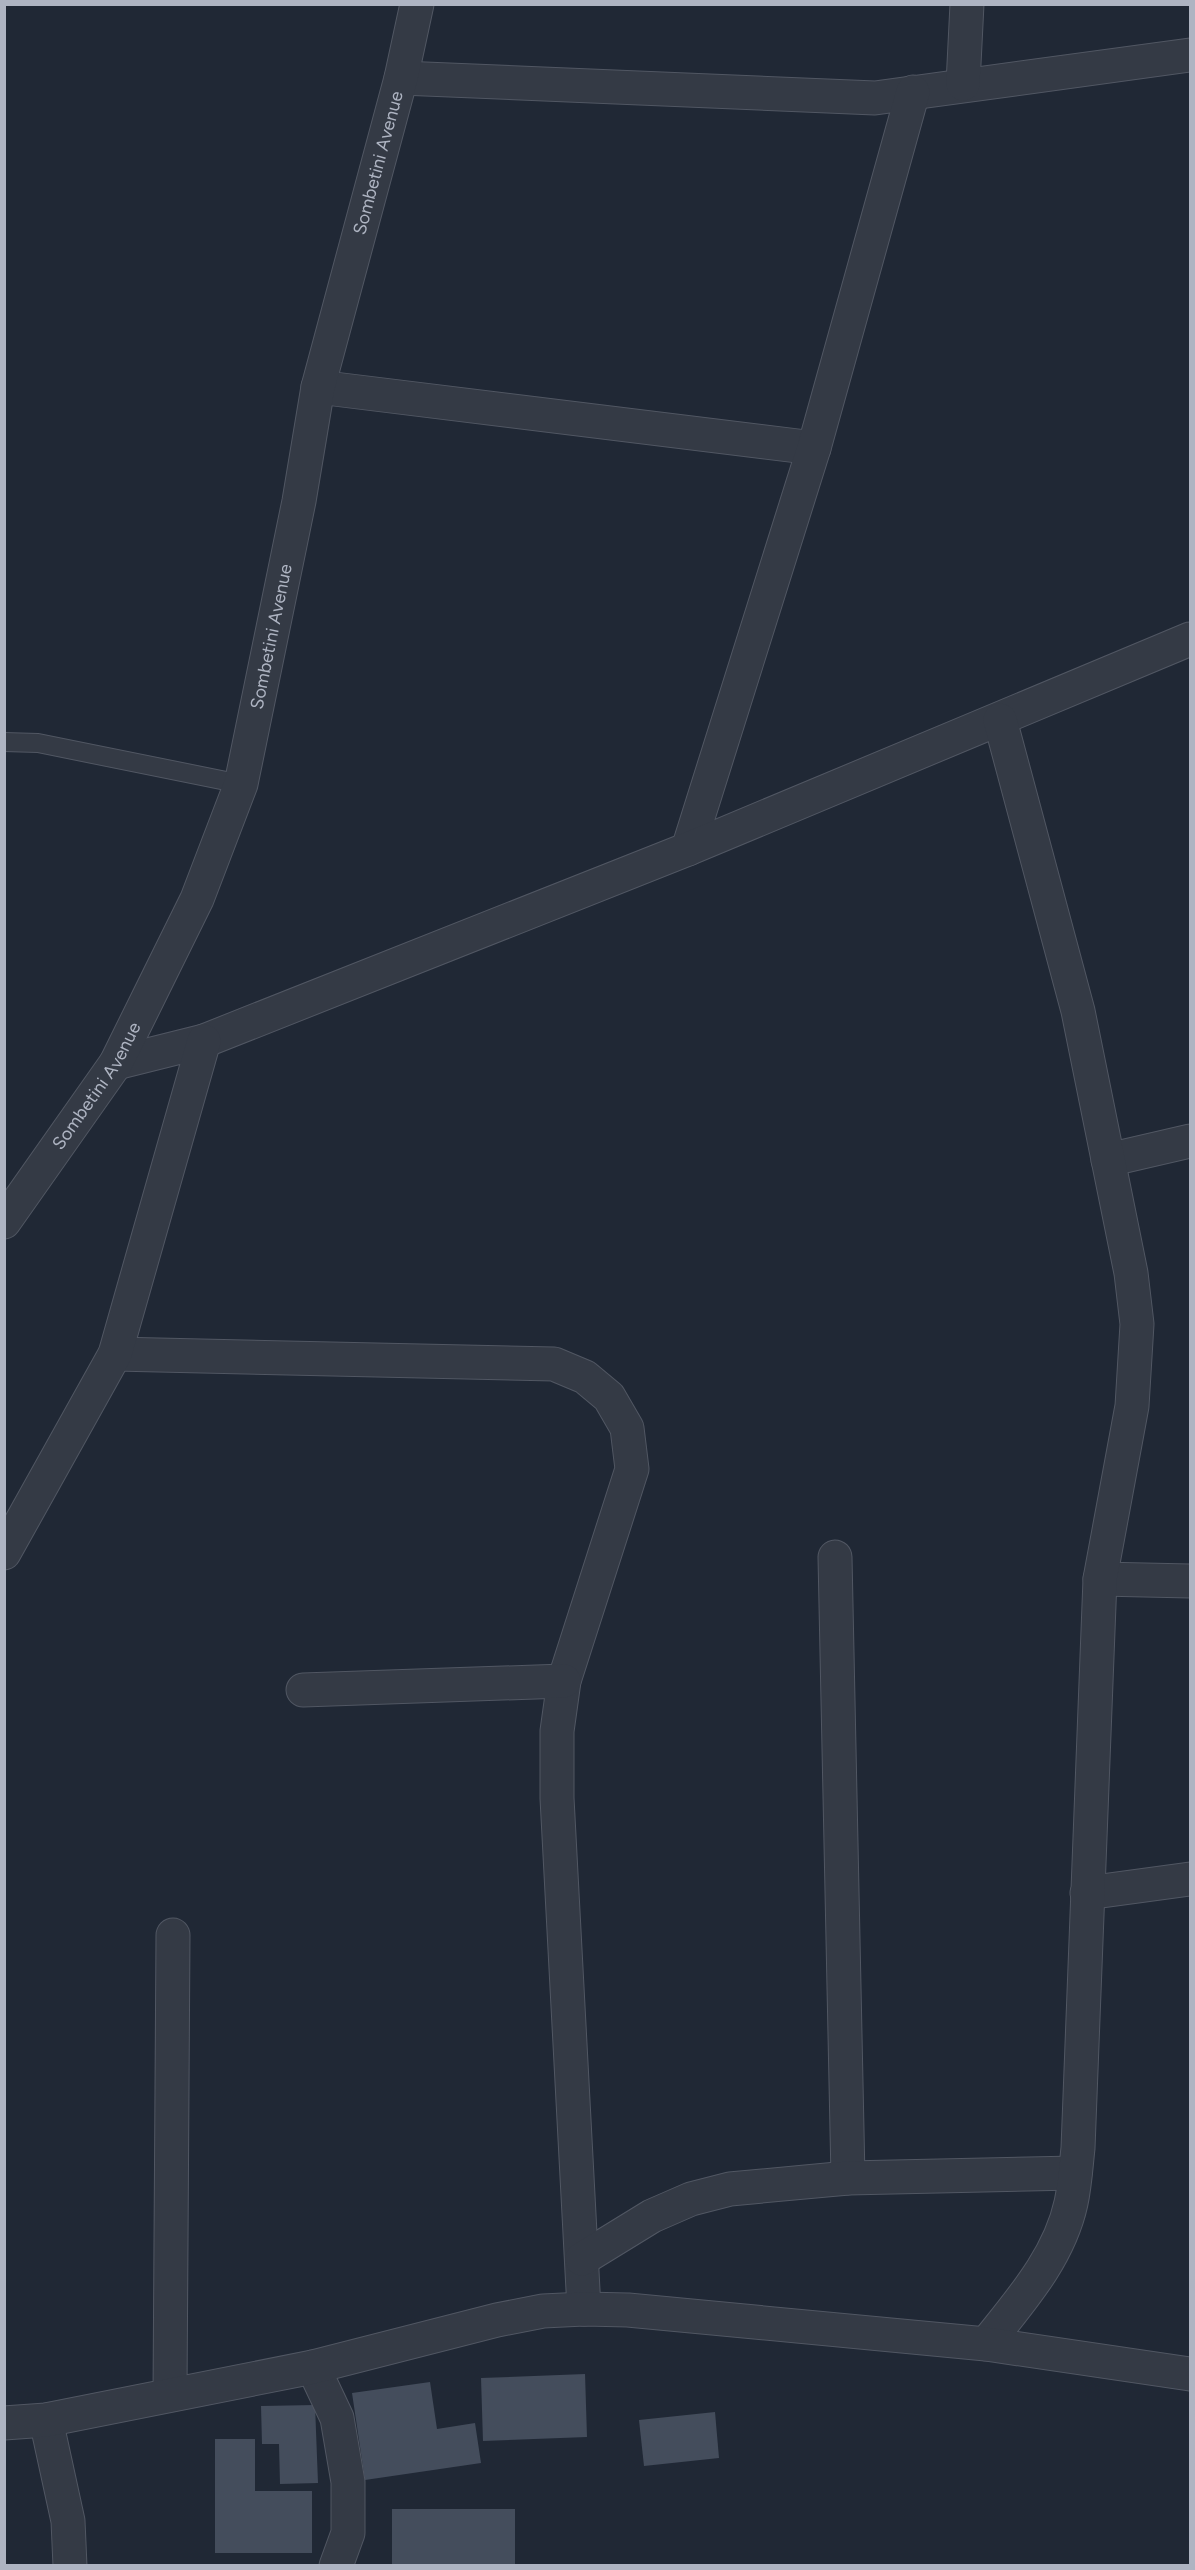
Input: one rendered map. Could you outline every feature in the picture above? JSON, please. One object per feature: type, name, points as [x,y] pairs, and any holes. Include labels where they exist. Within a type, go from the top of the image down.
[{"type":"street","name":"Sombetini Avenue","points":[[4,1222],[116,1063],[197,899],[241,784],[299,501],[318,387],[401,78],[417,4]]},
{"type":"street","points":[[963,84],[967,4]]},
{"type":"street","points":[[401,78],[875,98],[963,84],[1191,55]]},
{"type":"street","points":[[688,849],[814,448],[913,92]]},
{"type":"street","points":[[318,387],[814,448]]},
{"type":"street","points":[[116,1063],[204,1041],[688,849],[1191,639]]},
{"type":"street","points":[[986,2344],[1036,2281],[1058,2240],[1071,2204],[1076,2173],[1100,1579],[1132,1406],[1137,1362],[1137,1324],[1131,1273],[1078,1011],[1000,720]]},
{"type":"street","points":[[4,1553],[115,1354],[204,1041]]},
{"type":"street","points":[[1108,1160],[1191,1141]]},
{"type":"street","points":[[115,1354],[554,1364],[585,1377],[609,1397],[627,1428],[632,1469],[564,1681],[557,1731],[557,1798],[584,2308]]},
{"type":"street","points":[[835,1557],[848,2178]]},
{"type":"street","points":[[1100,1579],[1191,1581]]},
{"type":"street","points":[[303,1690],[564,1681]]},
{"type":"street","points":[[1087,1893],[1191,1879]]},
{"type":"street","points":[[170,2394],[173,1935]]},
{"type":"street","points":[[582,2259],[651,2216],[691,2199],[730,2189],[848,2178],[1076,2173]]},
{"type":"street","points":[[4,2423],[46,2420],[313,2367],[497,2320],[584,2308],[628,2310],[986,2344],[1191,2374]]},
{"type":"street","points":[[313,2367],[337,2418],[348,2482],[348,2533],[336,2565]]},
{"type":"street","points":[[46,2420],[69,2521],[70,2565]]},
{"type":"lane","points":[[4,742],[38,743],[241,784]]},
{"type":"building","points":[[585,2374],[587,2437],[483,2441],[481,2378]]},
{"type":"building","points":[[430,2382],[437,2429],[475,2423],[481,2463],[365,2480],[352,2393]]},
{"type":"building","points":[[315,2405],[318,2483],[280,2484],[279,2444],[262,2444],[261,2406]]},
{"type":"building","points":[[715,2412],[719,2458],[644,2466],[639,2420]]},
{"type":"building","points":[[215,2439],[255,2439],[255,2491],[312,2491],[312,2553],[215,2553]]},
{"type":"building","points":[[392,2509],[515,2509],[515,2566],[392,2566]]}]
